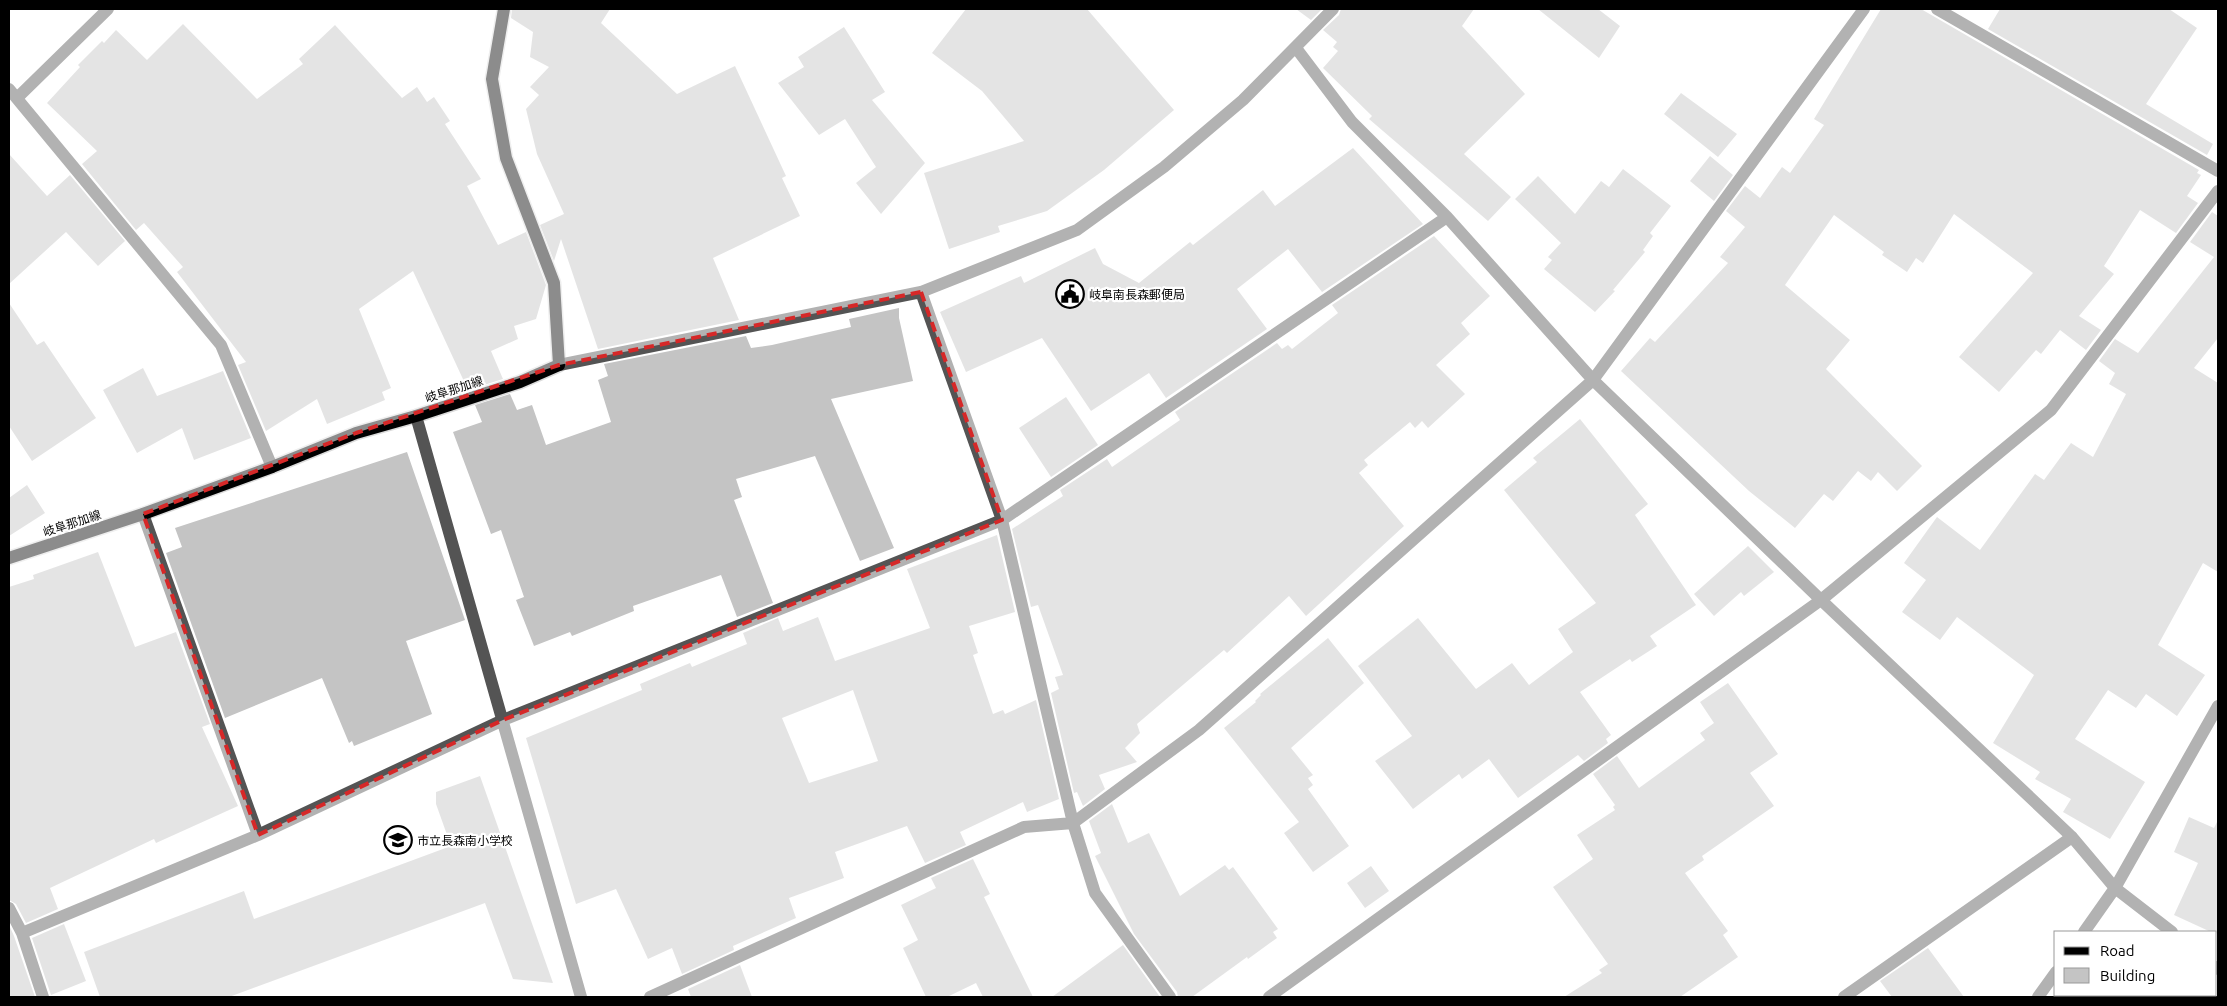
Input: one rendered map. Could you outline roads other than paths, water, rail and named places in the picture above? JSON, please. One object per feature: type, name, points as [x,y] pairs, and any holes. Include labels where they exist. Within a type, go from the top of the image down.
[{"type":"main road","points":[[504,9],[492,79],[506,158],[554,283],[559,365]]},
{"type":"main road","name":"岐阜那加線","points":[[9,558],[143,514],[272,467],[356,433],[416,416],[520,382],[559,365]]},
{"type":"street","points":[[108,9],[13,93],[222,345],[272,467]]},
{"type":"street","points":[[559,365],[921,292],[1077,230],[1164,167],[1243,100],[1333,9]]},
{"type":"street","points":[[650,997],[1024,828],[1073,823],[1199,730],[1594,380],[1864,9]]},
{"type":"street","points":[[1937,9],[2218,171]]},
{"type":"street","points":[[1296,48],[1352,122],[1448,217],[1594,380],[1821,600],[2072,838],[2115,888],[2171,931]]},
{"type":"street","points":[[1269,997],[1821,600],[2051,410],[2218,191]]},
{"type":"street","points":[[22,932],[258,834],[503,720],[1002,520],[1448,217]]},
{"type":"street","points":[[921,292],[1002,520],[1073,823],[1096,893],[1170,997]]},
{"type":"street","points":[[416,416],[581,997]]},
{"type":"street","points":[[143,514],[258,834]]},
{"type":"street","points":[[2085,931],[2115,888],[2218,706]]},
{"type":"street","points":[[1844,997],[2072,838]]},
{"type":"street","points":[[9,908],[22,932],[43,997]]},
{"type":"street","points":[[2038,997],[2054,975]]},
{"type":"place","name":"岐阜南長森郵便局","points":[[1070,294]]},
{"type":"place","name":"市立長森南小学校","points":[[398,840]]}]
